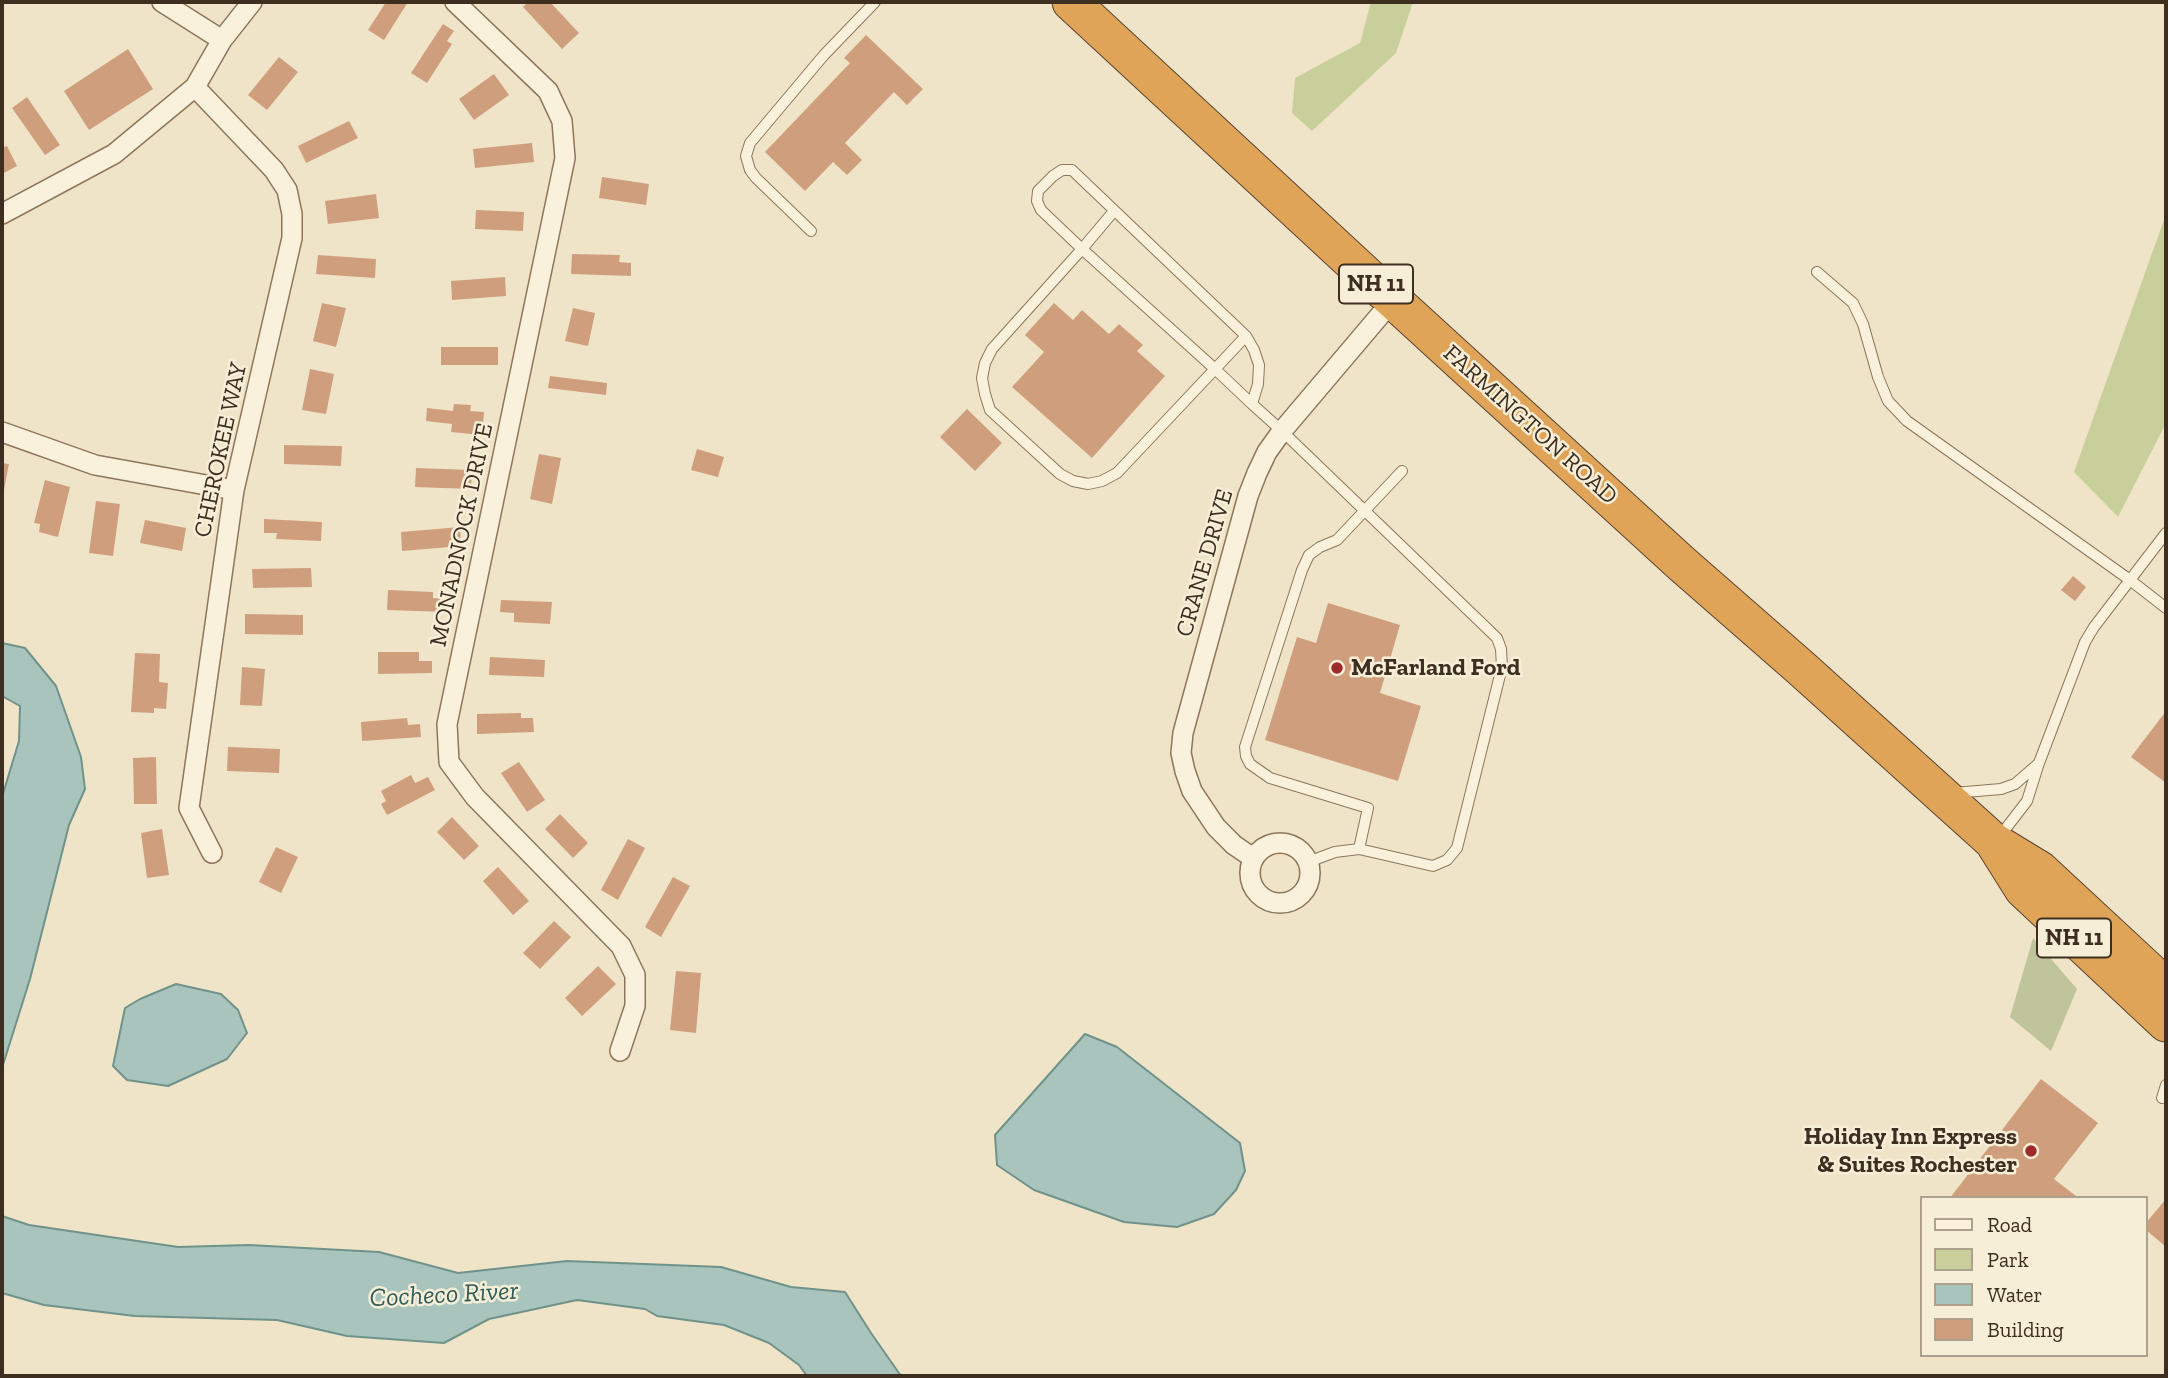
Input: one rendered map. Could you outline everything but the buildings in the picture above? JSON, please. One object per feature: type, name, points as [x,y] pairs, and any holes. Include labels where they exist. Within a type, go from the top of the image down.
[{"type":"highway","name":"FARMINGTON ROAD","points":[[1072,2],[1682,564],[1994,842],[2040,870],[2166,987]]},
{"type":"highway","name":"FARMINGTON ROAD","points":[[1994,842],[2023,890],[2166,1023]]},
{"type":"street","points":[[162,2],[222,40]]},
{"type":"street","points":[[2,214],[114,154],[195,87],[222,40],[252,2]]},
{"type":"street","name":"MONADNOCK DRIVE","points":[[455,2],[548,90],[562,121],[565,158],[447,724],[449,762],[475,797],[621,946],[635,975],[635,1006],[620,1051]]},
{"type":"street","name":"CHEROKEE WAY","points":[[195,87],[274,170],[287,190],[292,214],[292,238],[234,490],[189,808],[212,853]]},
{"type":"street","name":"CRANE DRIVE","points":[[1254,858],[1234,845],[1203,809],[1185,771],[1183,733],[1248,496],[1267,452],[1393,300]]},
{"type":"street","points":[[2,432],[95,465],[234,490]]},
{"type":"street","points":[[1286,842],[1295,846],[1308,862],[1311,878],[1302,895],[1284,903],[1275,903],[1258,894],[1253,886],[1250,867],[1254,858],[1267,845],[1286,842]]},
{"type":"lane","points":[[811,231],[756,178],[750,170],[746,156],[750,143],[824,55],[875,2]]},
{"type":"lane","points":[[1252,404],[1258,384],[1259,365],[1246,337],[1072,170],[1062,170],[1053,176],[1038,191],[1037,201],[1041,209],[1082,249],[1252,404],[1283,431],[1497,638],[1502,667],[1457,848],[1447,860],[1433,866],[1359,849],[1335,852],[1308,862]]},
{"type":"lane","points":[[1114,211],[992,349],[982,378],[990,410],[1060,474],[1073,481],[1088,484],[1102,481],[1117,473],[1246,337]]},
{"type":"lane","points":[[1817,272],[1853,303],[1863,324],[1888,401],[1906,421],[2166,608]]},
{"type":"lane","points":[[1359,849],[1368,808],[1270,778],[1250,764],[1245,747],[1309,555],[1337,540],[1402,471]]},
{"type":"lane","points":[[1994,842],[2027,801],[2085,642],[2166,533]]},
{"type":"lane","points":[[1941,794],[2001,789],[2015,784],[2039,763]]},
{"type":"lane","points":[[2166,1085],[2162,1098],[2166,1096]]},
{"type":"green space","points":[[1371,2],[1413,2],[1396,53],[1312,131],[1292,113],[1295,78],[1360,43]]},
{"type":"green space","points":[[2166,214],[2166,423],[2118,517],[2074,472]]},
{"type":"green space","points":[[2033,938],[2077,989],[2051,1051],[2010,1017]]},
{"type":"water","points":[[2,643],[25,648],[56,686],[81,757],[85,789],[69,825],[30,979],[2,1068],[2,797],[19,741],[20,706],[2,696]]},
{"type":"water","points":[[176,984],[221,994],[238,1010],[247,1033],[227,1059],[168,1086],[127,1080],[113,1066],[125,1008]]},
{"type":"water","points":[[1085,1034],[1117,1047],[1240,1143],[1245,1171],[1236,1190],[1214,1214],[1177,1227],[1124,1222],[1034,1190],[997,1165],[995,1135]]},
{"type":"water","name":"Cocheco River","points":[[2,1216],[29,1225],[178,1247],[249,1245],[379,1252],[458,1273],[567,1261],[721,1267],[791,1287],[845,1292],[901,1376],[807,1376],[799,1365],[769,1343],[724,1325],[657,1316],[645,1309],[577,1300],[489,1319],[444,1343],[347,1336],[277,1320],[135,1316],[44,1305],[2,1293]]},
{"type":"place","name":"McFarland Ford","points":[[1337,668]]},
{"type":"place","name":"Holiday Inn Express & Suites Rochester","points":[[2031,1151]]}]
